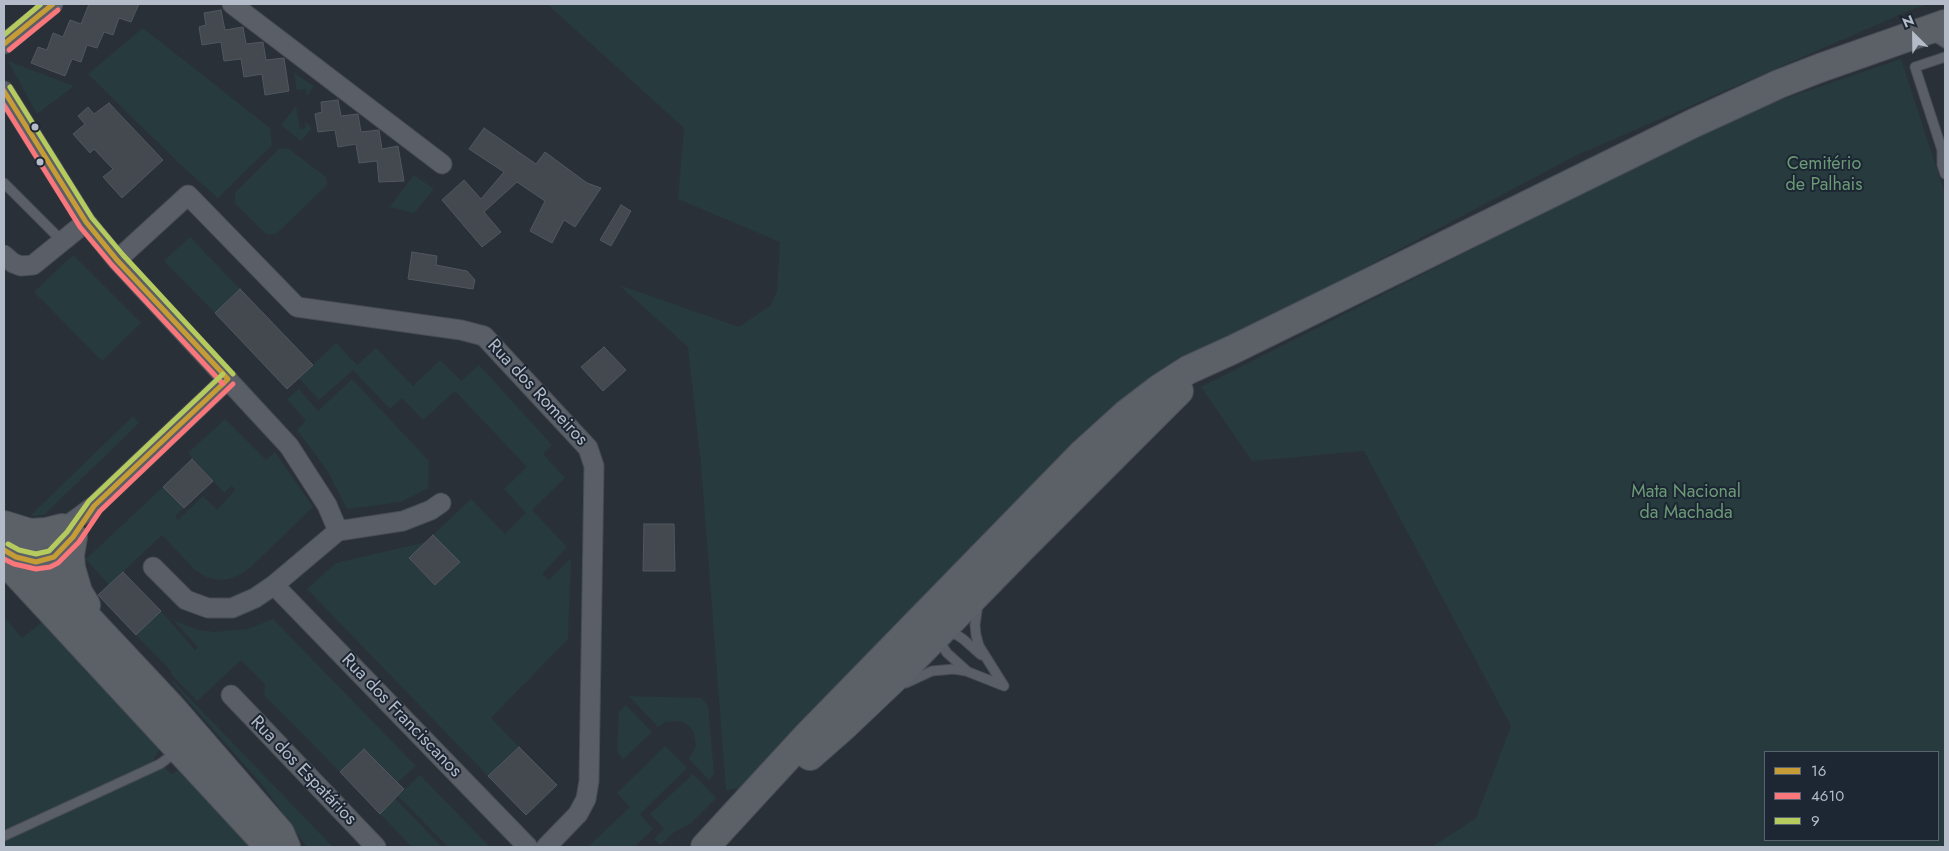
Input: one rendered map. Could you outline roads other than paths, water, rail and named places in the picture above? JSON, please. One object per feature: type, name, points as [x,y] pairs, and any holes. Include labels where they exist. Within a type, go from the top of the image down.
[{"type":"main road","points":[[704,847],[736,816],[808,735],[927,630],[979,576],[1083,453],[1126,414],[1178,376],[1702,119],[1787,81],[1945,24]]},
{"type":"main road","points":[[4,527],[30,533],[68,533],[73,578],[78,592],[97,626]]},
{"type":"main road","points":[[4,527],[97,626],[271,847]]},
{"type":"main road","points":[[4,560],[39,598],[280,833],[286,847]]},
{"type":"main road","points":[[736,816],[801,764],[904,669],[927,630],[979,576]]},
{"type":"street","points":[[7,40],[53,4]]},
{"type":"street","points":[[232,4],[442,164]]},
{"type":"street","points":[[4,91],[86,222],[117,260],[289,446],[327,505],[338,531]]},
{"type":"street","name":"Rua dos Romeiros","points":[[117,260],[188,195],[297,308],[461,330],[484,336],[588,448],[594,466],[589,781],[586,799],[578,814],[546,847]]},
{"type":"street","points":[[4,254],[13,263],[27,266],[40,261],[86,222]]},
{"type":"street","points":[[4,550],[16,557],[36,562],[54,557],[68,533],[94,506],[228,379]]},
{"type":"street","points":[[153,567],[186,600],[208,608],[232,608],[255,598],[274,585],[338,531],[403,521],[431,510],[442,503]]},
{"type":"street","points":[[36,562],[34,580],[39,598]]},
{"type":"street","name":"Rua dos Franciscanos","points":[[274,585],[528,847]]},
{"type":"street","name":"Rua dos Espatários","points":[[231,694],[376,847]]},
{"type":"lane","points":[[1904,38],[1937,38],[1945,43]]},
{"type":"lane","points":[[1945,57],[1915,67],[1944,150],[1942,165],[1945,174]]},
{"type":"lane","points":[[4,183],[63,242]]},
{"type":"lane","points":[[952,601],[979,576]]},
{"type":"lane","points":[[900,687],[915,678],[943,669],[966,671],[1004,686],[989,662],[976,635],[979,576]]},
{"type":"lane","points":[[927,630],[957,635],[989,662]]},
{"type":"lane","points":[[927,630],[966,671]]},
{"type":"lane","points":[[843,727],[892,693]]},
{"type":"lane","points":[[4,836],[160,764],[187,742]]},
{"type":"park label","name":"Cemitério de Palhais","points":[[1824,175]]},
{"type":"park label","name":"Mata Nacional da Machada","points":[[1686,503]]}]
